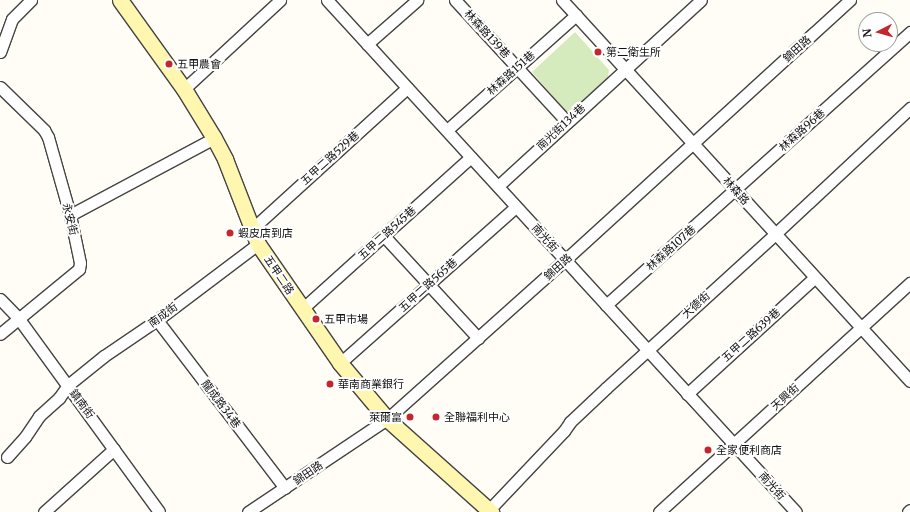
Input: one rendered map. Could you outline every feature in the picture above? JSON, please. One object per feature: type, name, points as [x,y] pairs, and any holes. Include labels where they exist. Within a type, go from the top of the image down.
[{"type":"main road","name":"五甲二路","points":[[120,0],[184,89],[214,138],[225,159],[258,244],[340,363],[387,419],[489,511]]},
{"type":"street","points":[[0,52],[12,19],[31,0]]},
{"type":"street","points":[[184,89],[280,0]]},
{"type":"street","name":"南光街","points":[[327,0],[796,512]]},
{"type":"street","points":[[367,44],[417,0]]},
{"type":"street","name":"林森路139巷","points":[[454,0],[567,122]]},
{"type":"street","name":"林森路","points":[[562,0],[910,381]]},
{"type":"street","name":"南光街134巷","points":[[498,186],[701,0]]},
{"type":"street","name":"錦田路","points":[[248,512],[387,419],[565,260],[850,0]]},
{"type":"street","name":"林森路151巷","points":[[446,130],[576,15]]},
{"type":"street","name":"林森路96巷","points":[[735,190],[910,32]]},
{"type":"street","name":"永安街","points":[[0,87],[48,137],[70,215],[80,266],[19,320],[0,334]]},
{"type":"street","name":"五甲二路529巷","points":[[252,229],[407,88]]},
{"type":"street","name":"大德街","points":[[489,511],[564,431],[570,422],[647,349],[776,234],[910,108]]},
{"type":"street","points":[[70,215],[214,138]]},
{"type":"street","name":"五甲二路545巷","points":[[302,309],[471,157]]},
{"type":"street","name":"林森路107巷","points":[[606,305],[735,190]]},
{"type":"street","name":"五甲二路565巷","points":[[340,363],[516,207]]},
{"type":"street","points":[[384,236],[478,338]]},
{"type":"street","name":"南成街","points":[[7,457],[25,436],[39,416],[59,398],[68,385],[104,356],[157,320],[258,244]]},
{"type":"street","name":"五甲二路639巷","points":[[687,394],[815,277]]},
{"type":"street","name":"天興街","points":[[659,512],[910,283]]},
{"type":"street","name":"鎮南街","points":[[0,299],[19,320],[68,385],[159,512]]},
{"type":"street","name":"龍成路34巷","points":[[157,320],[285,488]]},
{"type":"street","points":[[44,512],[114,448]]},
{"type":"green space","points":[[575,32],[609,70],[608,77],[572,111],[566,112],[532,72]]},
{"type":"place","name":"第二衛生所","points":[[598,52]]},
{"type":"place","name":"五甲農會","points":[[169,64]]},
{"type":"place","name":"蝦皮店到店","points":[[230,233]]},
{"type":"place","name":"五甲市場","points":[[316,319]]},
{"type":"place","name":"華南商業銀行","points":[[330,384]]},
{"type":"place","name":"萊爾富","points":[[410,417]]},
{"type":"place","name":"全聯福利中心","points":[[436,417]]},
{"type":"place","name":"全家便利商店","points":[[708,450]]}]
